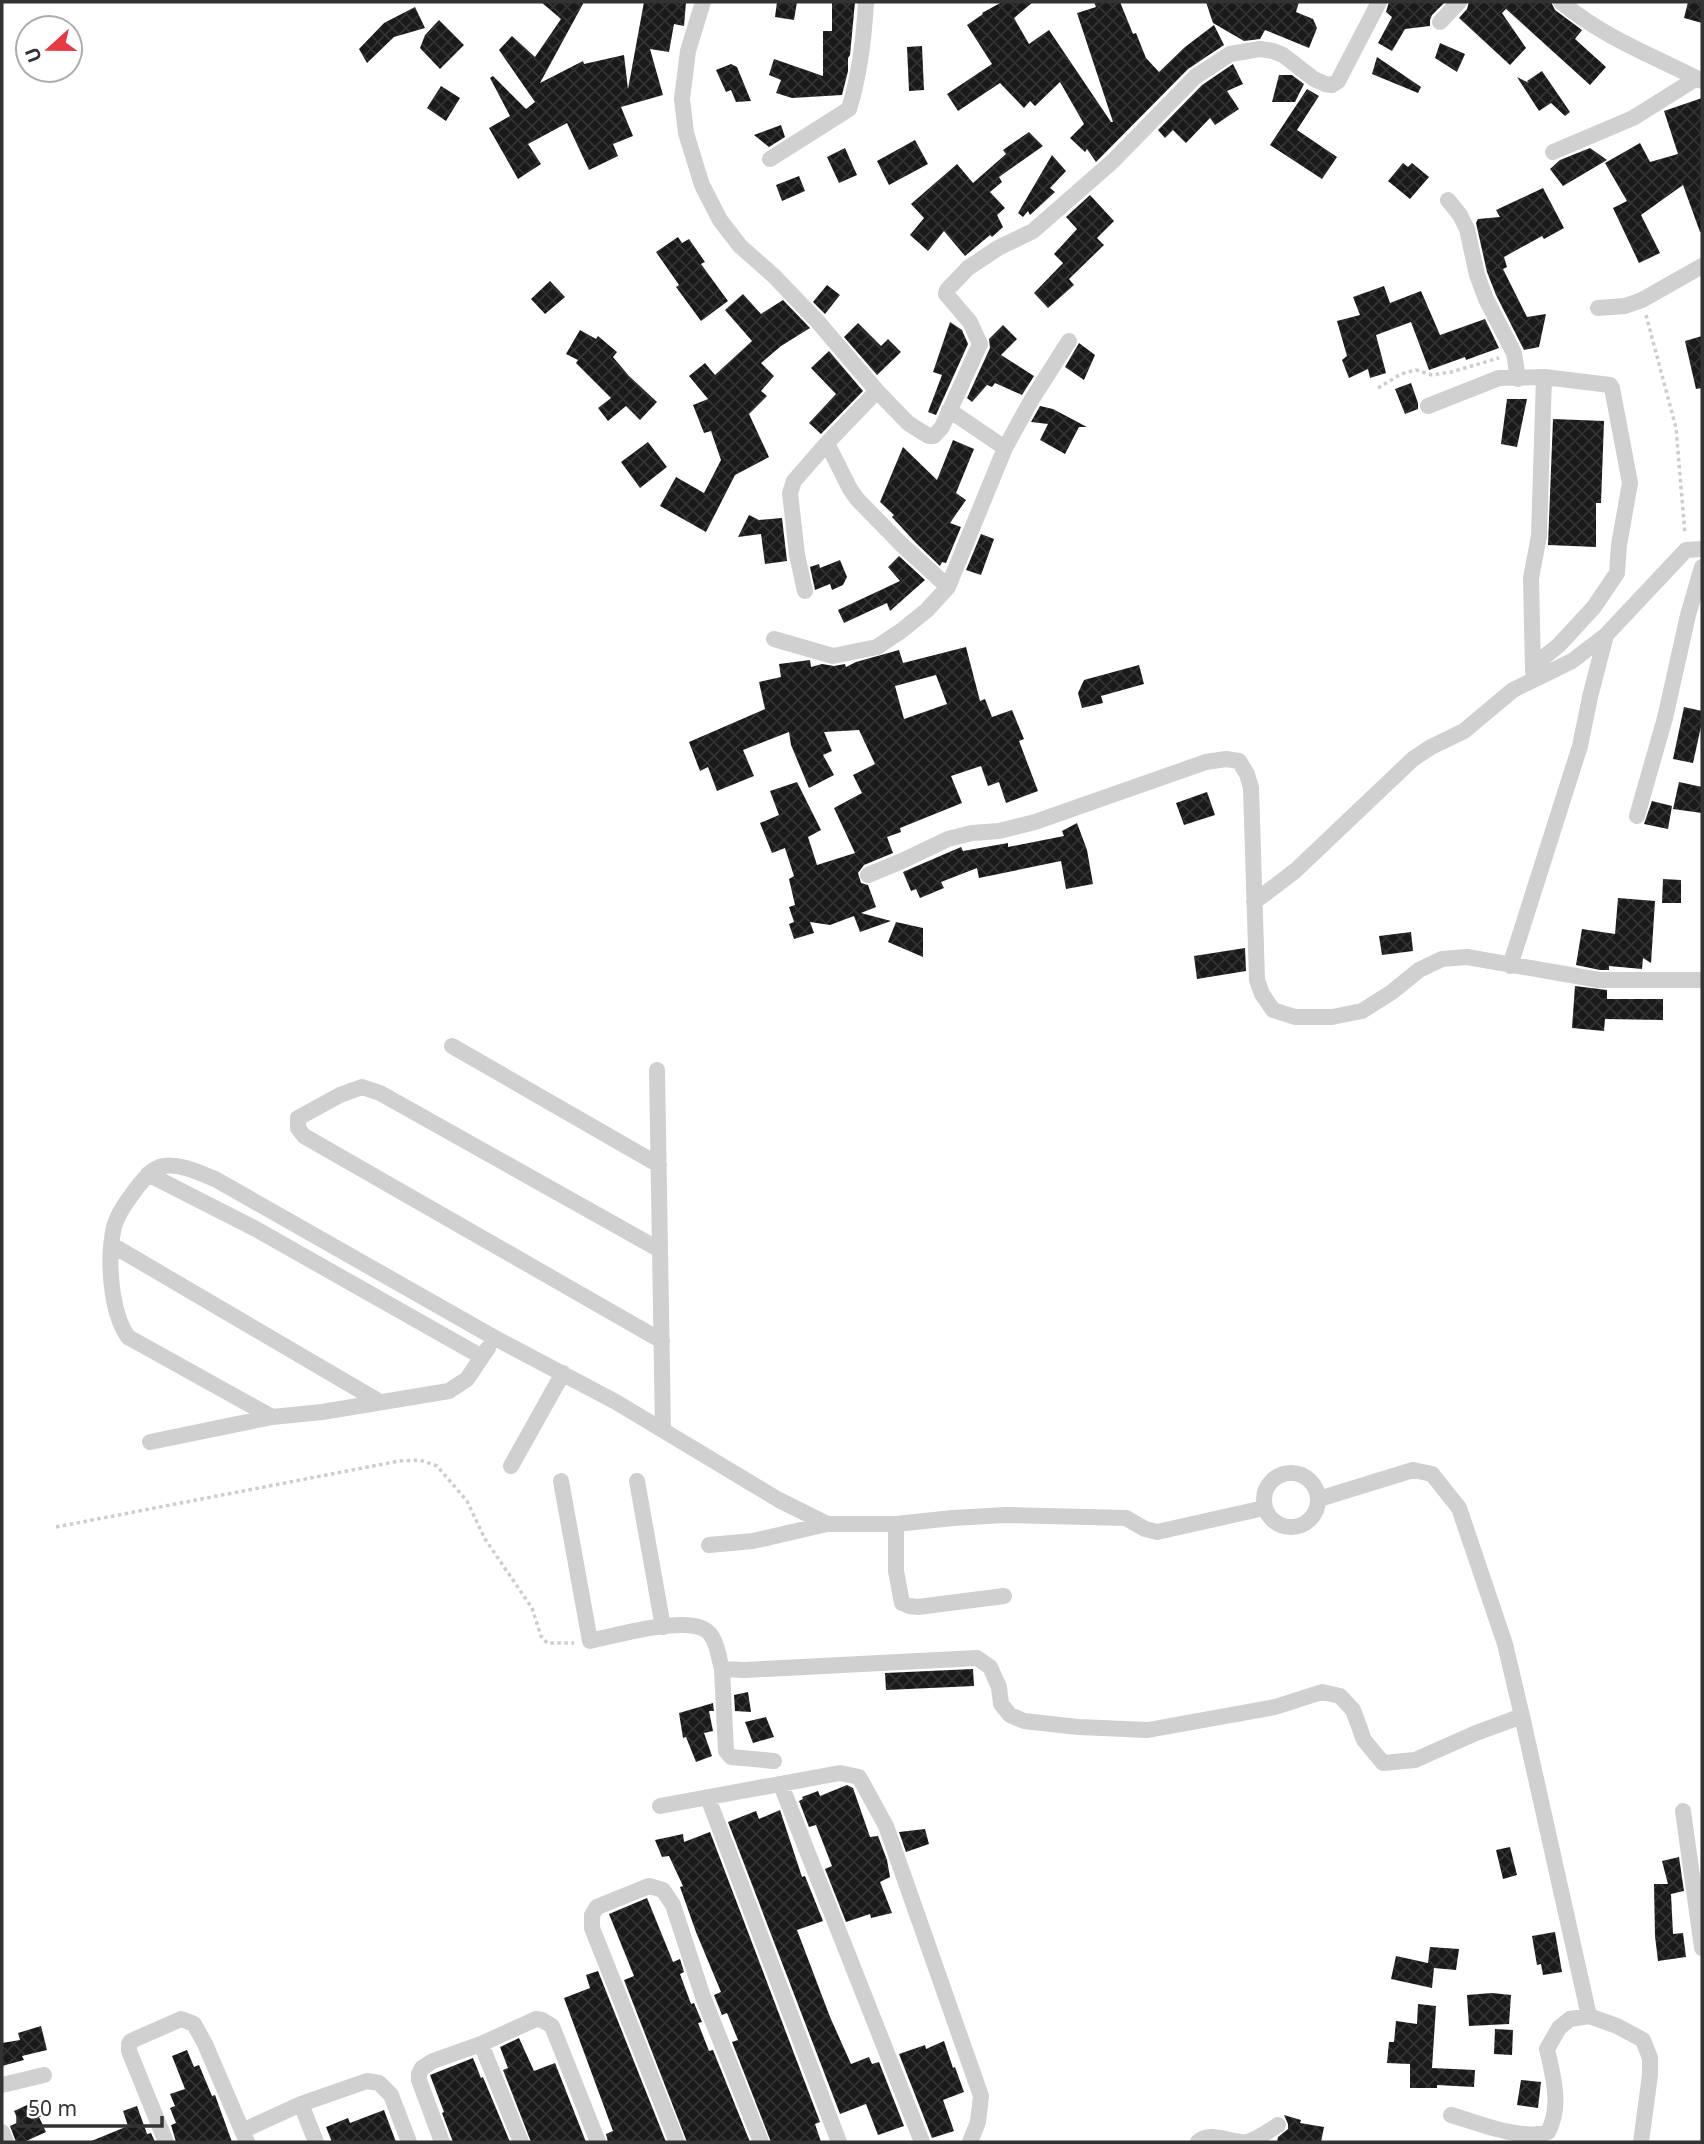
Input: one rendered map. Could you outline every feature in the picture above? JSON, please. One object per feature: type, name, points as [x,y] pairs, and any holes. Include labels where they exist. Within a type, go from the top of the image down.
[{"type":"street","points":[[703,2],[688,51],[682,99],[686,132],[702,184],[720,220],[740,246],[792,294],[877,391],[908,423],[929,436],[938,433],[980,344],[970,322],[946,294],[968,268],[998,248],[1032,231],[1113,161],[1195,77],[1230,54],[1273,51],[1283,55],[1314,79],[1325,85],[1332,85],[1338,81],[1378,2]]},
{"type":"street","points":[[770,159],[849,109],[864,37],[866,2]]},
{"type":"street","points":[[1440,22],[1459,2]]},
{"type":"street","points":[[1561,2],[1594,28],[1700,80]]},
{"type":"street","points":[[1553,152],[1633,118],[1700,80]]},
{"type":"street","points":[[1448,200],[1467,229],[1477,275],[1486,299],[1514,353],[1518,379]]},
{"type":"street","points":[[1598,308],[1625,306],[1642,300],[1702,266]]},
{"type":"street","points":[[774,639],[833,656],[877,648],[927,610],[948,587],[1005,448],[1069,341]]},
{"type":"street","points":[[1532,673],[1531,578],[1539,536],[1544,377]]},
{"type":"street","points":[[1254,902],[1295,871],[1413,759],[1464,731],[1532,673],[1594,607],[1617,573],[1630,483],[1610,385],[1544,377],[1499,378],[1428,406]]},
{"type":"street","points":[[806,591],[797,555],[790,493],[794,481],[877,391]]},
{"type":"street","points":[[949,410],[1005,448]]},
{"type":"street","points":[[827,443],[857,499],[948,587]]},
{"type":"street","points":[[1532,673],[1572,661],[1606,635],[1694,550]]},
{"type":"street","points":[[1637,816],[1665,718],[1688,615],[1702,567]]},
{"type":"street","points":[[1510,966],[1580,746],[1606,635]]},
{"type":"street","points":[[868,875],[948,839],[1035,822],[1206,762],[1226,759],[1239,761],[1251,788],[1257,980],[1262,995],[1273,1010],[1295,1017],[1332,1017],[1362,1011],[1419,970],[1441,959],[1467,957],[1599,979],[1702,980]]},
{"type":"street","points":[[452,1046],[659,1165]]},
{"type":"street","points":[[657,1070],[663,1430]]},
{"type":"street","points":[[660,1250],[380,1093],[362,1087],[340,1095],[298,1118],[298,1128],[304,1136],[662,1341]]},
{"type":"street","points":[[272,1417],[128,1337],[121,1326],[110,1262],[114,1225],[127,1200],[155,1168],[166,1165],[191,1170],[215,1180],[495,1338],[617,1402],[779,1500],[827,1524]]},
{"type":"street","points":[[148,1174],[254,1228],[482,1357]]},
{"type":"street","points":[[112,1245],[380,1402]]},
{"type":"street","points":[[150,1442],[272,1417],[449,1391],[467,1378],[495,1338]]},
{"type":"street","points":[[511,1466],[563,1373]]},
{"type":"street","points":[[1319,1499],[1413,1470],[1432,1474],[1460,1508],[1505,1644],[1589,2016]]},
{"type":"street","points":[[1293,1472],[1305,1476],[1315,1486],[1319,1499],[1315,1514],[1303,1526],[1288,1528],[1273,1522],[1264,1508],[1263,1495],[1269,1483],[1280,1474],[1293,1472]]},
{"type":"street","points":[[637,1480],[663,1627]]},
{"type":"street","points":[[561,1481],[590,1641],[663,1627],[692,1626],[706,1630],[715,1642],[722,1669],[726,1751],[731,1757],[774,1761]]},
{"type":"street","points":[[709,1545],[753,1541],[827,1524],[896,1524],[1005,1514],[1126,1518],[1144,1529],[1157,1532],[1264,1508]]},
{"type":"street","points":[[896,1524],[897,1571],[902,1602],[918,1607],[1004,1596]]},
{"type":"street","points":[[722,1669],[977,1658],[990,1667],[999,1687],[1001,1704],[1010,1715],[1024,1721],[1148,1730],[1275,1707],[1322,1692],[1340,1696],[1353,1710],[1364,1740],[1383,1763],[1415,1760],[1522,1716]]},
{"type":"street","points":[[660,1806],[840,1773],[859,1777],[886,1826],[981,2095],[978,2122],[970,2142]]},
{"type":"street","points":[[781,1784],[922,2142]]},
{"type":"street","points":[[708,1798],[839,2142]]},
{"type":"street","points":[[1683,1811],[1702,1948]]},
{"type":"street","points":[[677,2142],[592,1928],[592,1915],[597,1907],[649,1886],[663,1890],[673,1905],[704,1997],[761,2142]]},
{"type":"street","points":[[1451,2115],[1525,2135],[1548,2132],[1555,2120],[1554,2081],[1547,2049],[1559,2028],[1570,2019],[1589,2016],[1617,2026],[1643,2040],[1650,2058],[1650,2075],[1641,2142]]},
{"type":"street","points":[[166,2142],[129,2051],[129,2044],[181,2019],[194,2024],[200,2034],[245,2137],[301,2104],[366,2081],[379,2083],[391,2095],[409,2142]]},
{"type":"street","points":[[442,2142],[419,2080],[422,2068],[536,2019],[552,2026],[597,2142]]},
{"type":"street","points":[[481,2044],[521,2142]]},
{"type":"street","points":[[2,2085],[44,2075]]},
{"type":"street","points":[[301,2104],[316,2142]]},
{"type":"street","points":[[1198,2142],[1208,2137],[1248,2141],[1278,2125]]},
{"type":"street","points":[[2,2132],[6,2142]]},
{"type":"path","points":[[1642,300],[1676,428],[1684,501],[1694,550]]},
{"type":"path","points":[[1378,388],[1402,374],[1416,370],[1432,375],[1451,372],[1514,353]]},
{"type":"path","points":[[56,1527],[399,1461],[420,1460],[437,1466],[467,1501],[485,1539],[532,1608],[541,1636],[547,1643],[590,1641]]},
{"type":"building","points":[[541,2],[584,2],[540,83],[583,61],[584,64],[624,55],[628,89],[644,2],[686,2],[684,26],[674,24],[669,52],[650,49],[663,95],[621,107],[633,136],[613,144],[618,156],[589,170],[567,123],[528,144],[541,164],[518,179],[489,128],[510,116],[490,78],[493,76],[526,109],[535,102],[499,50],[512,36],[535,57],[561,19]]},
{"type":"building","points":[[777,2],[797,2],[794,20],[775,17]]},
{"type":"building","points":[[832,2],[855,2],[848,71],[842,95],[792,98],[776,93],[781,80],[769,75],[774,59],[823,76],[823,31],[832,31]]},
{"type":"building","points":[[1002,2],[1033,2],[1014,18],[1029,44],[1049,30],[1111,122],[1077,13],[1096,7],[1094,2],[1120,2],[1146,58],[1159,72],[1185,47],[1214,25],[1224,45],[1188,69],[1096,162],[1087,149],[1085,152],[1070,138],[1084,124],[1060,82],[1035,106],[1030,101],[1024,108],[1000,83],[958,111],[947,94],[992,64],[967,25]]},
{"type":"building","points":[[1206,2],[1299,2],[1296,12],[1313,19],[1317,28],[1309,48],[1265,30],[1260,39],[1244,41],[1213,23]]},
{"type":"building","points":[[1389,2],[1445,2],[1432,15],[1430,26],[1405,29],[1392,51],[1378,43],[1392,17],[1386,12]]},
{"type":"building","points":[[1469,2],[1551,2],[1555,10],[1582,30],[1575,39],[1606,67],[1590,85],[1506,9],[1502,13],[1526,48],[1510,65],[1459,18]]},
{"type":"building","points":[[1688,2],[1702,2],[1702,23],[1684,18]]},
{"type":"building","points":[[415,7],[425,28],[394,37],[367,63],[359,49],[384,23]]},
{"type":"building","points":[[439,20],[464,45],[440,69],[420,48],[425,35]]},
{"type":"building","points":[[1440,43],[1465,54],[1457,72],[1435,58]]},
{"type":"building","points":[[922,46],[924,90],[909,91],[907,47]]},
{"type":"building","points":[[1377,57],[1421,87],[1418,93],[1372,74]]},
{"type":"building","points":[[731,64],[737,67],[751,101],[736,102],[731,90],[726,92],[716,70]]},
{"type":"building","points":[[1233,64],[1243,84],[1227,91],[1239,109],[1215,125],[1210,118],[1186,143],[1173,130],[1165,138],[1158,130],[1202,85]]},
{"type":"building","points":[[1542,71],[1570,112],[1565,116],[1551,103],[1539,111],[1517,77],[1529,83],[1527,81]]},
{"type":"building","points":[[1279,75],[1292,75],[1304,84],[1295,102],[1272,102]]},
{"type":"building","points":[[441,86],[460,98],[446,121],[427,108]]},
{"type":"building","points":[[1307,89],[1319,96],[1297,130],[1337,157],[1322,179],[1270,145]]},
{"type":"building","points":[[1702,98],[1702,232],[1683,185],[1641,215],[1660,253],[1639,263],[1613,208],[1627,201],[1605,163],[1640,143],[1650,162],[1678,154],[1664,111]]},
{"type":"building","points":[[781,125],[785,137],[769,147],[754,135]]},
{"type":"building","points":[[1029,132],[1043,146],[999,177],[1002,182],[990,192],[1005,208],[997,215],[1003,227],[992,237],[990,235],[965,256],[944,231],[928,251],[910,235],[924,218],[911,204],[957,164],[973,183],[1006,154],[1003,150]]},
{"type":"building","points":[[915,140],[928,164],[889,185],[877,161]]},
{"type":"building","points":[[845,148],[857,175],[839,183],[827,157]]},
{"type":"building","points":[[1590,148],[1607,160],[1563,186],[1550,169],[1560,160]]},
{"type":"building","points":[[1052,155],[1066,171],[1050,188],[1055,192],[1030,215],[1028,211],[1023,217],[1018,213]]},
{"type":"building","points":[[1403,163],[1408,167],[1412,163],[1429,177],[1410,199],[1388,181]]},
{"type":"building","points":[[799,176],[805,191],[782,201],[776,185]]},
{"type":"building","points":[[1543,188],[1564,228],[1544,239],[1542,236],[1504,257],[1507,267],[1503,269],[1527,317],[1546,314],[1539,347],[1524,350],[1487,272],[1476,223],[1478,219],[1500,217],[1496,210]]},
{"type":"building","points":[[1090,195],[1114,221],[1097,238],[1104,245],[1069,279],[1074,285],[1048,308],[1034,293],[1063,263],[1054,254],[1077,229],[1066,217]]},
{"type":"building","points":[[678,237],[682,243],[689,239],[705,262],[701,264],[728,301],[701,321],[676,287],[679,285],[656,252]]},
{"type":"building","points":[[550,281],[565,297],[545,314],[531,299]]},
{"type":"building","points":[[827,285],[840,295],[825,314],[813,302]]},
{"type":"building","points":[[1384,286],[1390,303],[1421,291],[1440,335],[1485,319],[1499,348],[1429,370],[1411,322],[1376,335],[1386,373],[1370,378],[1368,369],[1349,378],[1342,360],[1347,356],[1337,321],[1360,315],[1353,297]]},
{"type":"building","points":[[743,294],[761,314],[783,300],[810,328],[781,346],[761,363],[774,376],[761,391],[767,396],[749,414],[769,457],[735,475],[706,532],[660,506],[676,477],[704,493],[721,460],[711,431],[704,433],[693,405],[708,399],[689,376],[705,363],[715,375],[752,341],[725,310]]},
{"type":"building","points":[[950,322],[962,330],[968,344],[936,415],[928,412],[942,375],[933,372]]},
{"type":"building","points":[[858,323],[881,346],[888,339],[901,352],[877,375],[844,337]]},
{"type":"building","points":[[1003,325],[1017,339],[1001,355],[1034,376],[1022,395],[995,383],[992,387],[987,385],[972,402],[967,398],[990,348],[989,339]]},
{"type":"building","points":[[580,330],[596,339],[598,336],[617,352],[613,357],[657,402],[640,420],[626,406],[608,421],[598,408],[611,398],[576,363],[578,360],[566,354]]},
{"type":"building","points":[[1702,336],[1702,388],[1696,389],[1685,341]]},
{"type":"building","points":[[1079,343],[1095,355],[1084,380],[1065,367]]},
{"type":"building","points":[[829,351],[863,391],[821,434],[809,423],[836,394],[811,368]]},
{"type":"building","points":[[1411,383],[1418,409],[1405,414],[1395,389]]},
{"type":"building","points":[[1507,399],[1527,399],[1517,447],[1501,444]]},
{"type":"building","points":[[1040,406],[1053,409],[1087,427],[1079,427],[1065,454],[1040,440],[1048,424],[1031,422]]},
{"type":"building","points":[[1553,419],[1604,421],[1601,503],[1596,503],[1596,547],[1548,545]]},
{"type":"building","points":[[953,440],[974,449],[956,493],[966,500],[950,523],[961,527],[946,563],[942,562],[940,566],[880,502],[903,447],[937,480]]},
{"type":"building","points":[[648,442],[667,467],[640,488],[621,462]]},
{"type":"building","points":[[749,515],[759,520],[782,518],[787,561],[765,564],[761,534],[738,537]]},
{"type":"building","points":[[981,534],[994,539],[981,575],[966,570]]},
{"type":"building","points":[[899,556],[925,580],[890,611],[887,603],[844,623],[838,610],[900,581],[888,567]]},
{"type":"building","points":[[840,560],[847,577],[843,585],[832,590],[830,584],[815,590],[810,567],[819,564],[820,568]]},
{"type":"building","points":[[966,647],[980,701],[985,699],[992,717],[1012,710],[1024,739],[1019,741],[1038,791],[1006,803],[999,782],[988,786],[981,766],[951,776],[962,803],[900,828],[901,832],[887,837],[893,853],[864,865],[858,873],[861,883],[868,885],[876,907],[861,913],[891,921],[860,932],[854,916],[830,925],[810,922],[814,933],[794,939],[789,924],[794,922],[789,907],[795,905],[789,879],[794,876],[785,848],[772,853],[760,823],[779,815],[770,791],[797,782],[821,830],[808,837],[817,865],[855,853],[834,808],[862,793],[853,775],[875,764],[859,730],[824,732],[832,751],[823,755],[834,775],[809,788],[791,745],[789,732],[743,750],[754,776],[717,791],[708,767],[700,771],[689,742],[765,709],[759,682],[781,677],[779,664],[810,660],[811,667],[845,664],[846,667],[899,650],[903,663]],"holes":[[[936,675],[947,704],[904,719],[895,686]]]},
{"type":"building","points":[[1139,665],[1144,684],[1101,696],[1103,703],[1082,708],[1078,693],[1084,680]]},
{"type":"building","points":[[1684,707],[1702,711],[1693,763],[1673,759]]},
{"type":"building","points":[[1679,782],[1702,787],[1702,813],[1673,809]]},
{"type":"building","points":[[1207,792],[1215,815],[1184,825],[1176,803]]},
{"type":"building","points":[[1652,801],[1672,806],[1668,829],[1644,824]]},
{"type":"building","points":[[1077,823],[1087,850],[1093,884],[1066,889],[1061,861],[979,878],[977,868],[941,882],[944,888],[920,898],[916,889],[911,891],[903,872],[961,847],[963,851],[1008,843],[1008,847],[1064,836],[1062,831]]},
{"type":"building","points":[[1663,879],[1681,880],[1681,903],[1662,903]]},
{"type":"building","points":[[1618,898],[1655,901],[1651,963],[1643,958],[1642,969],[1609,966],[1609,970],[1576,965],[1582,929],[1615,934]]},
{"type":"building","points":[[896,922],[923,928],[923,957],[888,942]]},
{"type":"building","points":[[1411,932],[1413,951],[1382,955],[1379,936]]},
{"type":"building","points":[[1245,948],[1246,971],[1197,979],[1194,956]]},
{"type":"building","points":[[1575,986],[1607,990],[1607,999],[1663,999],[1663,1020],[1605,1019],[1604,1031],[1572,1028]]},
{"type":"building","points":[[973,1669],[974,1686],[886,1690],[885,1673]]},
{"type":"building","points":[[748,1692],[751,1712],[735,1711],[734,1695]]},
{"type":"building","points":[[713,1703],[714,1711],[709,1711],[713,1731],[704,1733],[712,1756],[696,1762],[686,1737],[683,1738],[679,1713]]},
{"type":"building","points":[[766,1717],[774,1737],[753,1743],[745,1722]]},
{"type":"building","points":[[847,1785],[853,1788],[870,1837],[878,1836],[887,1860],[890,1877],[880,1882],[892,1913],[871,1918],[870,1914],[846,1922],[825,1869],[832,1866],[816,1825],[809,1827],[799,1801],[802,1797],[818,1791],[820,1796]]},
{"type":"building","points":[[780,1810],[802,1877],[805,1876],[823,1921],[797,1930],[830,2017],[851,2064],[869,2057],[872,2064],[879,2062],[904,2126],[878,2135],[866,2104],[840,2114],[728,1822],[756,1811],[759,1819]]},
{"type":"building","points":[[925,1829],[929,1844],[906,1852],[899,1832]]},
{"type":"building","points":[[710,1832],[820,2122],[815,2124],[821,2142],[771,2142],[732,2042],[738,2040],[727,2013],[722,2015],[714,1995],[721,1992],[696,1932],[680,1887],[683,1886],[669,1856],[662,1857],[655,1840],[683,1834],[684,1842]]},
{"type":"building","points":[[1510,1847],[1517,1875],[1503,1879],[1496,1850]]},
{"type":"building","points":[[1679,1857],[1684,1891],[1671,1894],[1673,1934],[1683,1933],[1686,1957],[1658,1961],[1654,1884],[1668,1884],[1662,1861]]},
{"type":"building","points":[[647,1898],[673,1962],[680,1959],[684,1972],[680,1974],[691,2004],[694,2003],[702,2022],[698,2023],[709,2051],[713,2050],[750,2142],[687,2142],[624,1980],[634,1976],[609,1914]]},
{"type":"building","points":[[1555,1932],[1562,1972],[1543,1975],[1541,1964],[1537,1965],[1532,1936]]},
{"type":"building","points":[[1430,1947],[1459,1949],[1456,1970],[1434,1968],[1432,1988],[1391,1979],[1396,1956],[1428,1963]]},
{"type":"building","points":[[598,1971],[666,2142],[608,2142],[606,2134],[613,2131],[564,1998],[590,1988],[586,1975]]},
{"type":"building","points":[[1467,1995],[1511,1995],[1509,2024],[1469,2026]]},
{"type":"building","points":[[1418,2004],[1436,2006],[1432,2068],[1475,2070],[1474,2087],[1437,2085],[1437,2088],[1410,2088],[1410,2064],[1387,2063],[1389,2042],[1394,2042],[1396,2021],[1417,2024]]},
{"type":"building","points":[[41,2026],[47,2050],[22,2056],[24,2060],[2,2066],[2,2043],[20,2040],[18,2033]]},
{"type":"building","points":[[1495,2029],[1513,2030],[1512,2055],[1494,2054]]},
{"type":"building","points":[[519,2038],[534,2071],[555,2063],[586,2142],[531,2142],[503,2070],[508,2068],[500,2047]]},
{"type":"building","points":[[944,2041],[964,2092],[943,2100],[954,2131],[932,2138],[899,2054],[925,2045],[926,2049]]},
{"type":"building","points":[[187,2050],[194,2067],[199,2065],[212,2096],[215,2095],[232,2142],[176,2142],[171,2125],[176,2123],[170,2108],[175,2106],[170,2094],[185,2089],[172,2056]]},
{"type":"building","points":[[473,2058],[510,2142],[453,2142],[430,2075]]},
{"type":"building","points":[[1521,2080],[1541,2082],[1538,2108],[1517,2105]]},
{"type":"building","points":[[38,2100],[44,2115],[39,2117],[46,2132],[24,2142],[16,2142],[10,2126],[19,2122],[14,2111]]},
{"type":"building","points":[[137,2106],[147,2134],[151,2133],[155,2142],[89,2142],[128,2126],[123,2111]]},
{"type":"building","points":[[384,2110],[396,2142],[332,2142],[326,2127],[348,2118],[350,2123]]},
{"type":"building","points":[[1284,2115],[1301,2120],[1300,2123],[1324,2127],[1321,2142],[1277,2142],[1278,2137],[1288,2129]]}]
